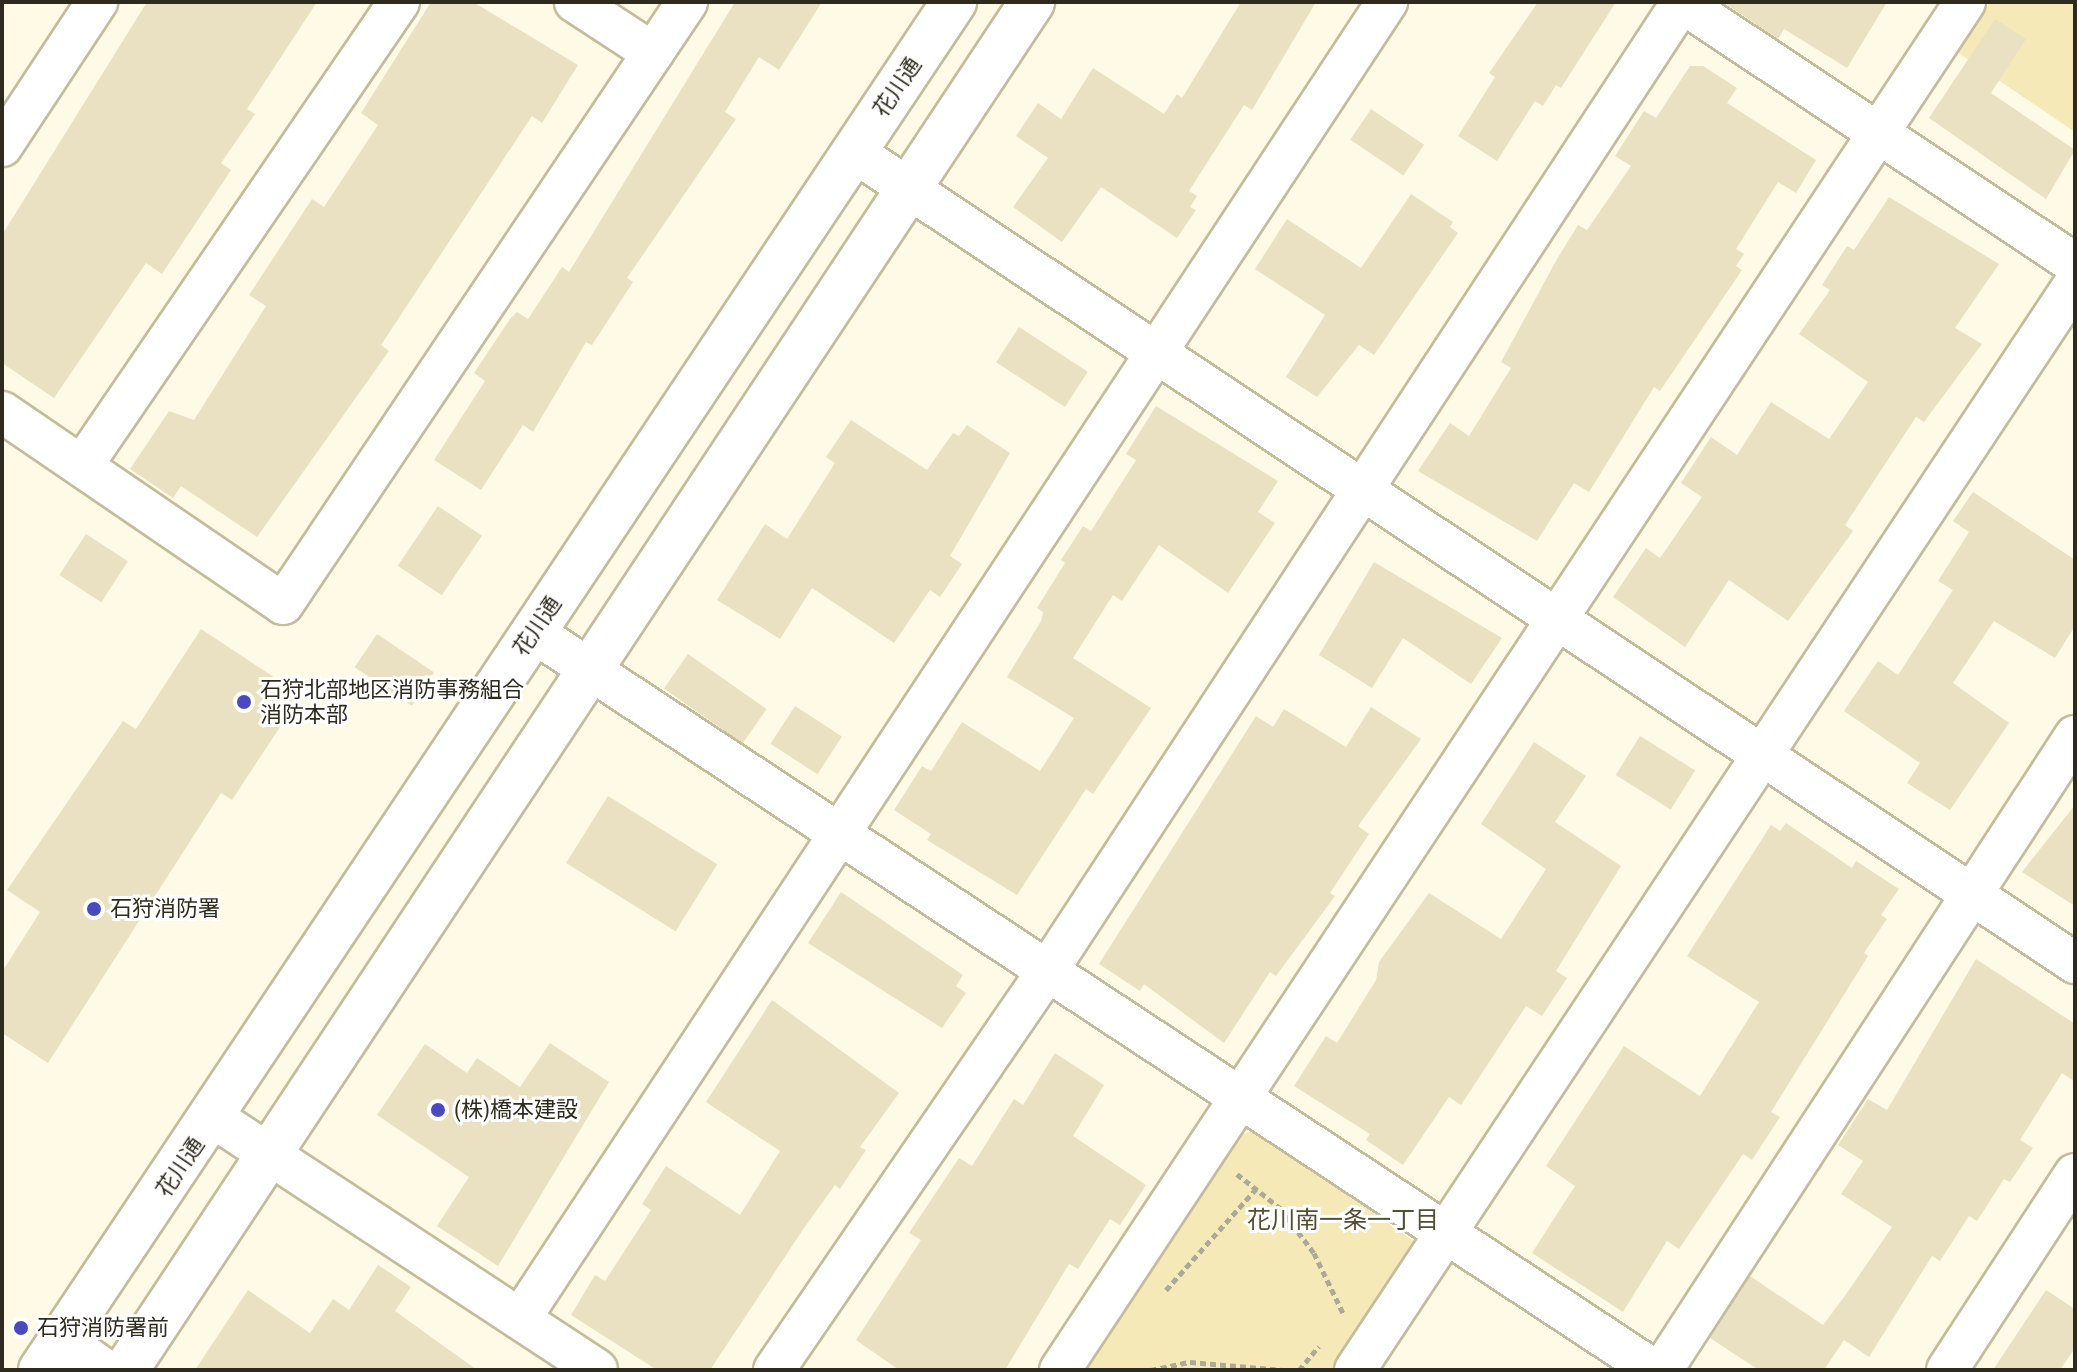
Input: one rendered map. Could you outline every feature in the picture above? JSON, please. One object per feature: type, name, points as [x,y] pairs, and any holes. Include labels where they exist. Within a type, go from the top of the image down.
[{"type":"street","points":[[2,146],[97,2]]},
{"type":"street","points":[[82,466],[399,2]]},
{"type":"street","points":[[575,2],[653,53]]},
{"type":"street","points":[[2,412],[283,604],[687,2]]},
{"type":"street","name":"花川通","points":[[52,1355],[214,1118],[533,632],[954,2]]},
{"type":"street","points":[[126,1370],[1032,2]]},
{"type":"street","points":[[520,1319],[843,836],[1387,2]]},
{"type":"street","points":[[774,1370],[1048,970],[1681,2],[2075,264]]},
{"type":"street","points":[[1060,1370],[1560,623],[1965,2]]},
{"type":"street","points":[[854,152],[907,191],[2075,963]]},
{"type":"street","points":[[1355,1370],[1448,1234],[2075,283]]},
{"type":"street","points":[[533,632],[1654,1370]]},
{"type":"street","points":[[1662,1370],[2075,736]]},
{"type":"street","points":[[214,1118],[597,1370]]},
{"type":"street","points":[[1947,1370],[2075,1174]]},
{"type":"street","points":[[52,1355],[105,1370]]},
{"type":"path","points":[[1233,1172],[1257,1188],[1314,1253],[1344,1315],[1335,1326]]},
{"type":"path","points":[[1160,1297],[1212,1231],[1257,1188]]},
{"type":"path","points":[[1299,1370],[1326,1337]]},
{"type":"path","points":[[1151,1370],[1190,1362],[1283,1370]]},
{"type":"shaded area","points":[[1990,2],[2075,2],[2075,132],[1957,52]]},
{"type":"shaded area","points":[[1257,1129],[1415,1242],[1415,1255],[1352,1370],[1060,1370],[1241,1135]]},
{"type":"building","points":[[147,2],[317,2],[247,109],[255,114],[221,163],[231,170],[162,274],[146,263],[54,398],[2,363],[2,235]]},
{"type":"building","points":[[431,2],[473,2],[578,65],[542,123],[532,116],[381,345],[389,351],[257,537],[181,486],[173,498],[130,469],[169,411],[194,420],[266,306],[249,295],[312,199],[324,207],[378,125],[361,113]]},
{"type":"building","points":[[735,2],[822,2],[779,70],[759,57],[725,112],[736,119],[627,278],[633,282],[592,345],[586,342],[533,432],[523,425],[481,490],[434,460],[485,381],[474,373],[510,319],[517,312],[528,319],[562,267],[569,272]]},
{"type":"building","points":[[1241,2],[1316,2],[1252,110],[1244,105],[1189,191],[1197,196],[1190,207],[1196,210],[1177,238],[1101,187],[1062,242],[1013,207],[1048,158],[1016,136],[1038,103],[1061,119],[1093,68],[1164,114],[1177,94],[1182,98]]},
{"type":"building","points":[[1538,2],[1616,2],[1561,88],[1556,85],[1543,106],[1535,101],[1497,161],[1458,136],[1495,77],[1489,73]]},
{"type":"building","points":[[1723,2],[1887,2],[1847,68],[1784,29],[1778,39]]},
{"type":"building","points":[[1995,19],[2026,39],[1991,93],[2075,150],[2046,199],[1929,118]]},
{"type":"building","points":[[1690,66],[1703,66],[1737,88],[1727,103],[1816,160],[1796,193],[1778,182],[1736,249],[1744,254],[1736,266],[1742,270],[1660,391],[1654,387],[1589,492],[1574,483],[1537,541],[1418,471],[1450,423],[1469,436],[1511,368],[1501,362],[1557,259],[1578,225],[1587,230],[1631,166],[1615,156],[1644,111],[1656,118]]},
{"type":"building","points":[[1371,109],[1424,145],[1403,175],[1350,140]]},
{"type":"building","points":[[1411,194],[1453,222],[1450,227],[1458,233],[1374,355],[1359,345],[1317,397],[1286,377],[1325,315],[1255,269],[1287,219],[1361,268]]},
{"type":"building","points":[[1889,197],[1999,264],[1955,328],[1982,344],[1924,422],[1916,417],[1845,525],[1853,531],[1788,621],[1729,580],[1685,647],[1613,597],[1646,548],[1660,558],[1702,497],[1681,483],[1711,437],[1737,455],[1771,402],[1829,439],[1868,382],[1799,334],[1830,290],[1822,285],[1847,246],[1854,250]]},
{"type":"building","points":[[1019,327],[1088,372],[1065,407],[996,362]]},
{"type":"building","points":[[1156,406],[1278,481],[1258,512],[1275,523],[1228,593],[1159,545],[1122,601],[1113,595],[1073,658],[1151,708],[1093,794],[1086,789],[1017,895],[927,840],[931,834],[894,810],[922,766],[931,771],[962,722],[1040,771],[1074,718],[1007,677],[1041,621],[1043,612],[1037,608],[1065,563],[1061,560],[1083,526],[1091,531],[1136,460],[1126,454]]},
{"type":"building","points":[[851,420],[927,470],[953,433],[959,436],[967,425],[1010,453],[950,556],[962,564],[940,597],[930,590],[894,643],[812,588],[780,639],[717,600],[765,524],[787,539],[835,463],[826,457]]},
{"type":"building","points":[[1973,492],[2075,560],[2075,626],[2055,658],[1994,621],[1953,683],[2009,723],[1950,810],[1907,783],[1920,763],[1844,711],[1878,661],[1898,675],[1953,590],[1938,581],[1969,532],[1953,521]]},
{"type":"building","points":[[438,506],[482,536],[442,595],[398,566]]},
{"type":"building","points":[[86,534],[128,561],[101,602],[59,575]]},
{"type":"building","points":[[1374,562],[1502,638],[1471,684],[1403,638],[1372,688],[1319,655]]},
{"type":"building","points":[[201,629],[301,695],[232,800],[221,793],[48,1063],[2,1033],[2,972],[40,912],[7,890],[123,721],[136,729]]},
{"type":"building","points":[[377,634],[434,673],[412,706],[355,667]]},
{"type":"building","points":[[688,654],[767,709],[743,743],[664,688]]},
{"type":"building","points":[[795,706],[842,736],[817,774],[770,744]]},
{"type":"building","points":[[1371,707],[1421,739],[1358,826],[1369,834],[1330,893],[1335,896],[1276,976],[1270,972],[1224,1043],[1144,984],[1140,991],[1099,964],[1256,716],[1273,727],[1284,709],[1346,747]]},
{"type":"building","points":[[1640,736],[1695,770],[1671,809],[1616,775]]},
{"type":"building","points":[[1534,742],[1586,776],[1555,822],[1621,866],[1556,971],[1567,978],[1542,1016],[1526,1006],[1461,1105],[1449,1097],[1403,1165],[1366,1140],[1370,1134],[1294,1086],[1326,1036],[1337,1043],[1376,980],[1379,962],[1429,893],[1501,939],[1546,869],[1481,824]]},
{"type":"building","points":[[608,796],[717,864],[676,931],[566,863]]},
{"type":"building","points":[[2075,805],[2075,906],[2022,872]]},
{"type":"building","points":[[1786,823],[1852,868],[1856,861],[1899,889],[1881,915],[1887,919],[1864,953],[1868,956],[1771,1112],[1780,1117],[1752,1160],[1743,1154],[1679,1249],[1667,1241],[1623,1312],[1532,1253],[1575,1186],[1546,1166],[1624,1046],[1700,1096],[1759,1002],[1687,956],[1771,825],[1780,831]]},
{"type":"building","points":[[841,892],[963,975],[956,986],[966,993],[942,1028],[808,943]]},
{"type":"building","points":[[1976,959],[2075,1024],[2075,1082],[2062,1073],[2020,1140],[2033,1148],[2010,1182],[2004,1179],[1977,1221],[1969,1216],[1940,1261],[1932,1256],[1869,1357],[1844,1340],[1824,1370],[1759,1370],[1710,1338],[1750,1276],[1823,1325],[1847,1293],[1892,1227],[1841,1194],[1863,1161],[1838,1145],[1868,1099],[1887,1110]]},
{"type":"building","points":[[772,1000],[899,1093],[860,1147],[866,1150],[840,1189],[835,1185],[804,1228],[710,1370],[657,1370],[571,1315],[595,1275],[605,1281],[651,1210],[642,1204],[666,1166],[740,1215],[780,1151],[706,1102]]},
{"type":"building","points":[[550,1043],[609,1082],[498,1266],[437,1226],[469,1177],[377,1115],[425,1044],[467,1073],[477,1058],[520,1087]]},
{"type":"building","points":[[1055,1053],[1104,1085],[1073,1136],[1146,1185],[1120,1225],[1110,1219],[1078,1269],[1069,1264],[1005,1370],[899,1370],[856,1340],[921,1240],[909,1233],[959,1158],[972,1166],[1014,1099],[1023,1105]]},
{"type":"building","points":[[378,1265],[411,1287],[395,1311],[477,1370],[195,1370],[248,1290],[310,1333],[333,1299],[349,1310]]},
{"type":"building","points":[[2046,1290],[2075,1309],[2075,1348],[2060,1370],[1993,1370]]},
{"type":"place","name":"石狩北部地区消防事務組合 消防本部","points":[[244,702]]},
{"type":"place","name":"石狩消防署","points":[[94,909]]},
{"type":"place","name":"(株)橋本建設","points":[[438,1110]]},
{"type":"place","name":"石狩消防署前","points":[[21,1328]]},
{"type":"district","name":"花川南一条一丁目","points":[[1343,1221]]}]
